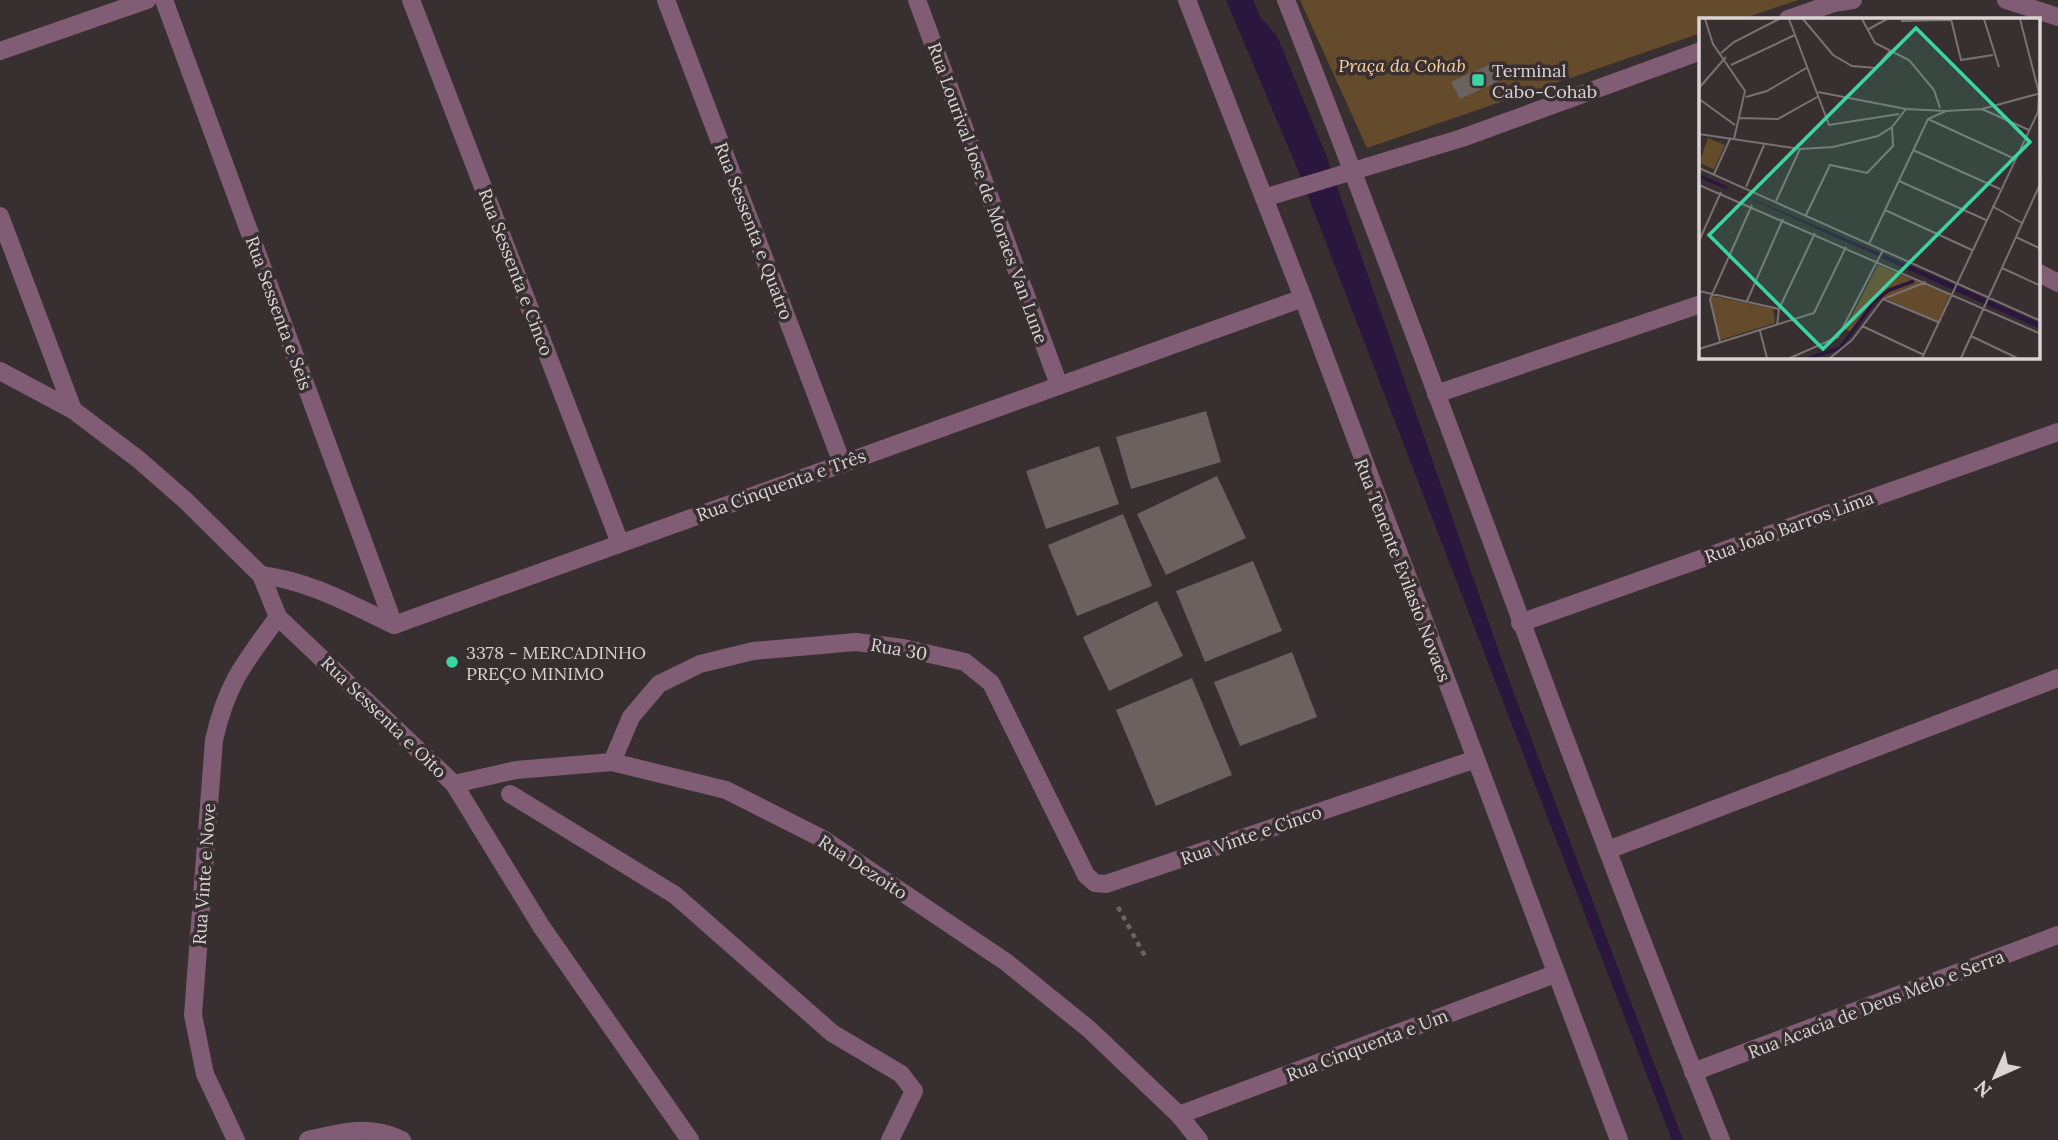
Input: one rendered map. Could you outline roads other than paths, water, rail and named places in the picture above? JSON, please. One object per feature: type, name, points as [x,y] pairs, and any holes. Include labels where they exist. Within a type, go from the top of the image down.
[{"type":"street","points":[[0,51],[147,0]]},
{"type":"street","name":"Rua Sessenta e Seis","points":[[164,0],[394,625]]},
{"type":"street","name":"Rua Sessenta e Cinco","points":[[411,0],[620,543]]},
{"type":"street","name":"Rua Sessenta e Quatro","points":[[666,0],[842,463]]},
{"type":"street","name":"Rua Lourival Jose de Moraes Van Lune","points":[[917,0],[1059,385]]},
{"type":"street","name":"Rua Tenente Evilasio Novaes","points":[[1187,0],[1303,298],[1619,1140]]},
{"type":"street","points":[[1286,0],[1346,173],[1436,394],[1520,623],[1721,1140]]},
{"type":"street","points":[[1791,18],[1834,3],[1853,0]]},
{"type":"street","points":[[2006,0],[2058,17]]},
{"type":"street","points":[[1264,198],[1462,138],[1699,52]]},
{"type":"street","points":[[0,216],[73,410]]},
{"type":"street","points":[[2040,274],[2058,283]]},
{"type":"street","name":"Rua Cinquenta e Três","points":[[394,625],[1303,298]]},
{"type":"street","points":[[1436,394],[1699,305]]},
{"type":"street","name":"Rua Sessenta e Oito","points":[[0,371],[73,410],[186,501],[261,575],[278,617],[454,785],[541,926],[690,1140]]},
{"type":"street","name":"Rua João Barros Lima","points":[[1520,623],[2058,432]]},
{"type":"street","points":[[261,575],[289,578],[312,586],[394,625]]},
{"type":"street","name":"Rua Vinte e Nove","points":[[236,1140],[205,1074],[193,1015],[214,740],[234,676],[278,617]]},
{"type":"street","name":"Rua 30","points":[[612,762],[631,717],[640,704],[659,684],[700,664],[753,650],[856,642],[903,648],[965,662],[991,683],[1086,875],[1095,883],[1106,884]]},
{"type":"street","points":[[1608,850],[2058,678]]},
{"type":"street","name":"Rua Vinte e Cinco","points":[[1106,884],[1476,759]]},
{"type":"street","name":"Rua Dezoito","points":[[454,785],[516,770],[612,762],[726,790],[823,839],[1006,962],[1090,1030],[1179,1115],[1199,1140]]},
{"type":"street","points":[[510,794],[675,895],[832,1032],[901,1074],[914,1091],[890,1140]]},
{"type":"street","name":"Rua Acacia de Deus Melo e Serra","points":[[1693,1072],[2058,935]]},
{"type":"street","name":"Rua Cinquenta e Um","points":[[1179,1115],[1555,974]]},
{"type":"street","points":[[308,1140],[355,1129],[377,1131],[402,1140]]},
{"type":"place","name":"Terminal Cabo-Cohab","points":[[1478,80]]},
{"type":"place","name":"3378 - MERCADINHO PREÇO MINIMO","points":[[452,662]]},
{"type":"park label","name":"Praça da Cohab","points":[[1402,65]]}]
